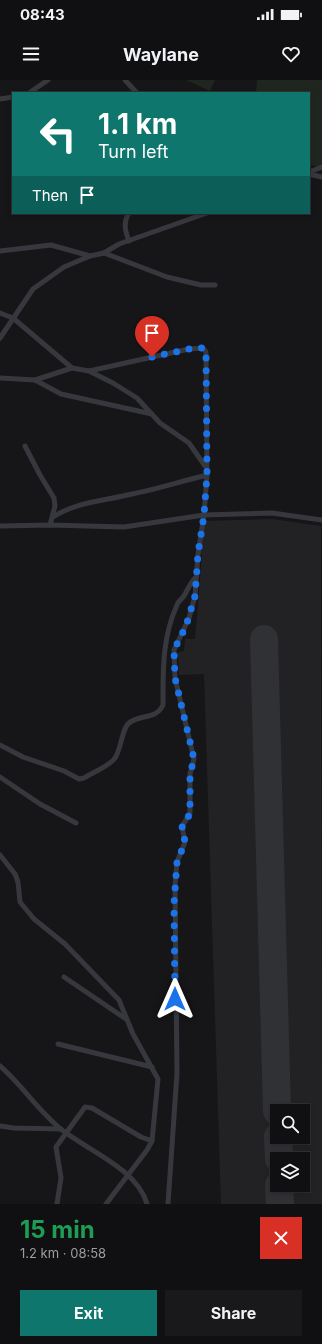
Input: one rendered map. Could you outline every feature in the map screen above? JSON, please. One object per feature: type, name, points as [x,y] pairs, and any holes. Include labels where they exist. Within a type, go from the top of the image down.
[{"type":"street","points":[[30,92],[48,80]]},
{"type":"street","points":[[125,80],[136,92]]},
{"type":"street","points":[[0,99],[12,97]]},
{"type":"street","points":[[310,173],[322,167]]},
{"type":"street","points":[[310,173],[322,177]]},
{"type":"street","points":[[128,214],[125,219],[125,232],[129,241]]},
{"type":"street","points":[[0,338],[24,300],[42,281],[64,267],[90,256],[104,253],[129,241],[204,214]]},
{"type":"street","points":[[0,251],[51,245],[90,256]]},
{"type":"street","points":[[104,253],[167,277],[201,284],[215,285]]},
{"type":"street","points":[[0,313],[13,318],[72,368]]},
{"type":"street","points":[[89,371],[189,349],[205,349],[205,466],[207,475],[204,515],[195,596],[189,618],[174,650],[175,678],[194,759],[190,774],[190,814],[182,826],[185,842],[177,862],[175,885],[177,1073],[168,1204]]},
{"type":"street","points":[[0,378],[35,380],[72,368],[89,371],[137,398],[160,423],[189,443],[205,466]]},
{"type":"street","points":[[35,380],[61,394],[152,414]]},
{"type":"street","points":[[25,446],[54,498],[55,506],[50,525]]},
{"type":"street","points":[[53,517],[74,506],[102,499],[130,495],[207,475]]},
{"type":"street","points":[[0,526],[50,525],[124,527],[204,515],[272,513],[322,520]]},
{"type":"street","points":[[0,745],[23,757],[64,771],[79,778],[84,778],[113,760],[129,723],[155,715],[160,711],[163,705],[163,656],[166,637],[177,604],[196,577]]},
{"type":"street","points":[[0,777],[40,804],[76,823]]},
{"type":"street","points":[[0,855],[17,879],[19,898],[22,905],[34,919],[65,944],[115,996],[152,1066],[159,1084],[152,1141],[147,1150],[127,1174],[106,1204]]},
{"type":"street","points":[[64,978],[126,1019]]},
{"type":"street","points":[[58,1044],[152,1066]]},
{"type":"street","points":[[0,1066],[17,1081],[61,1129],[127,1174],[137,1184],[147,1204]]},
{"type":"street","points":[[57,1204],[61,1178],[56,1147],[67,1133],[82,1108],[88,1106],[142,1137],[152,1141]]},
{"type":"street","points":[[0,1126],[14,1128],[61,1129]]},
{"type":"shaded area","points":[[186,80],[215,80],[210,91]]},
{"type":"shaded area","points":[[257,80],[322,80],[322,167],[310,165],[310,92],[256,92]]},
{"type":"shaded area","points":[[273,519],[321,526],[322,1204],[221,1204],[204,674],[179,675],[178,652],[184,651],[185,639],[195,639],[202,555],[199,554],[204,521]]},
{"type":"runway","points":[[264,639],[277,1104]]},
{"type":"runway","points":[[278,1144],[279,1152]]},
{"type":"runway","points":[[279,1192],[280,1204]]},
{"type":"route","points":[[152,357],[189,349],[203,348],[206,352],[205,466],[207,475],[204,515],[198,554],[195,596],[186,626],[178,639],[174,650],[173,663],[175,678],[194,759],[190,774],[190,814],[183,823],[181,830],[185,839],[185,845],[177,862],[174,904],[175,999]]}]
